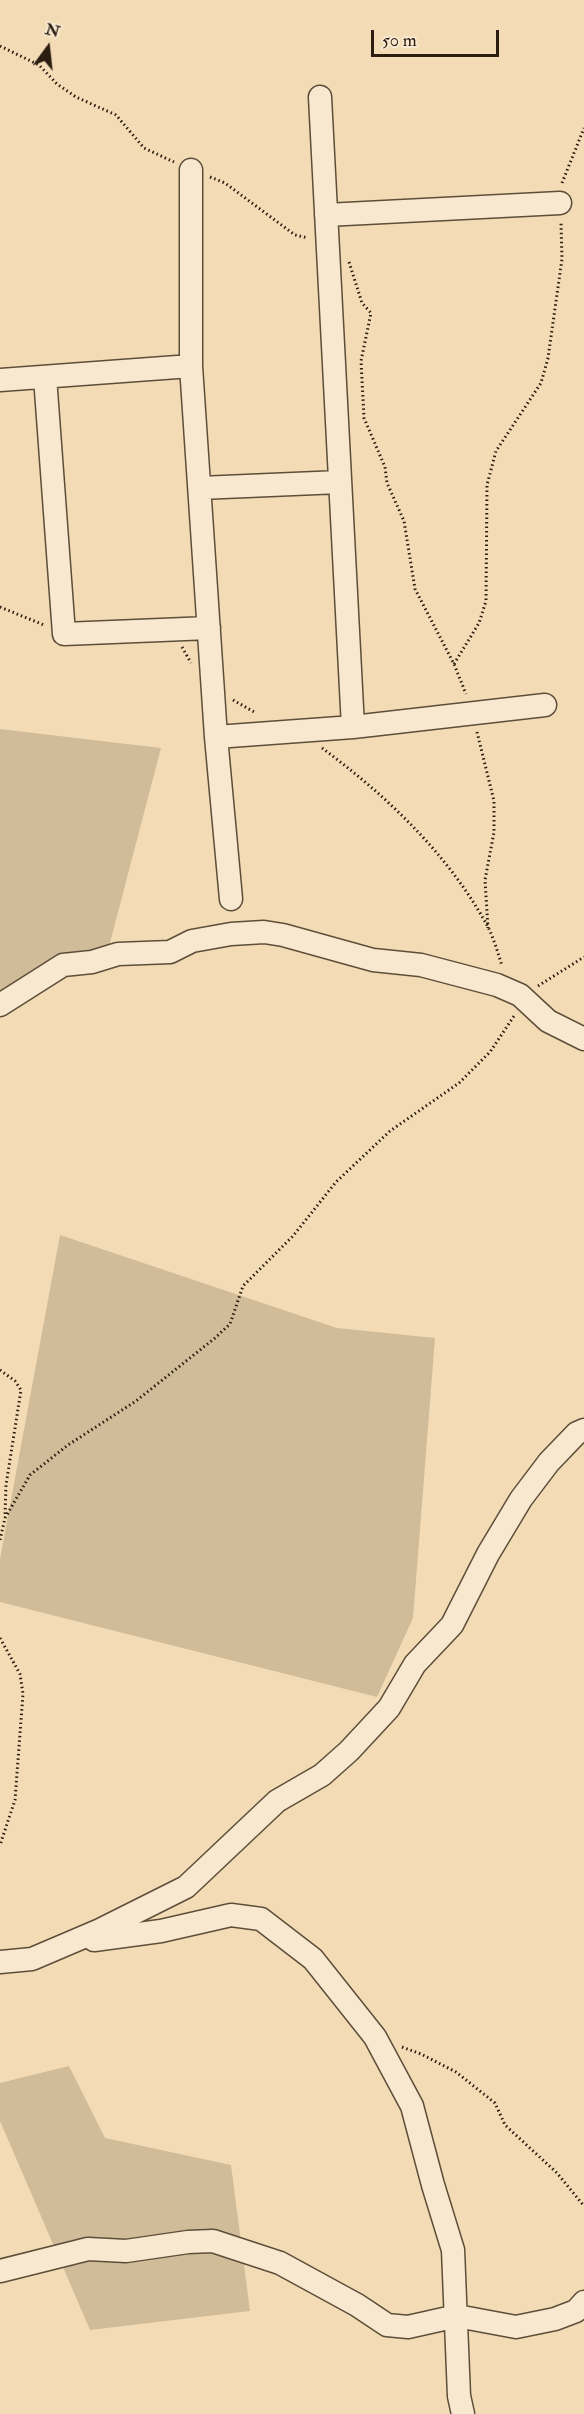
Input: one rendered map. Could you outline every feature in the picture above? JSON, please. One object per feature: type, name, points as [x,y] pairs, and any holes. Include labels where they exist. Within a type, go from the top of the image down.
[{"type":"street","points":[[320,97],[353,727]]},
{"type":"street","points":[[191,170],[191,366],[216,737],[231,899]]},
{"type":"street","points":[[326,215],[560,203]]},
{"type":"street","points":[[0,380],[191,366]]},
{"type":"street","points":[[45,377],[64,634],[209,628]]},
{"type":"street","points":[[200,488],[340,482]]},
{"type":"street","points":[[216,737],[353,727],[545,705]]},
{"type":"street","points":[[0,1005],[63,965],[92,962],[118,954],[170,952],[192,941],[231,934],[264,932],[373,960],[421,965],[497,984],[520,995],[548,1021],[584,1039]]},
{"type":"street","points":[[0,1962],[32,1959],[100,1930],[186,1887],[277,1801],[322,1775],[350,1751],[389,1708],[415,1664],[452,1625],[488,1554],[521,1499],[549,1462],[577,1433],[584,1430]]},
{"type":"street","points":[[71,1943],[161,1931],[231,1915],[261,1919],[313,1959],[375,2037],[412,2106],[453,2250],[459,2396],[463,2414]]},
{"type":"street","points":[[0,2271],[88,2249],[126,2251],[188,2242],[213,2241],[280,2264],[387,2325],[408,2327],[457,2316],[516,2327],[555,2319],[576,2311],[584,2302]]},
{"type":"path","points":[[454,664],[479,623],[486,601],[487,485],[496,451],[541,383],[548,358],[562,259],[561,187],[584,128]]},
{"type":"path","points":[[0,607],[64,634]]},
{"type":"path","points":[[179,644],[193,667]]},
{"type":"path","points":[[213,689],[263,717]]},
{"type":"path","points":[[299,731],[391,804],[448,866],[488,928],[504,970]]},
{"type":"path","points":[[5,1518],[30,1475],[68,1445],[136,1401],[230,1324],[243,1286],[293,1236],[336,1182],[390,1131],[459,1083],[490,1052],[513,1020],[520,995],[555,977],[584,957]]},
{"type":"path","points":[[0,1370],[15,1381],[21,1390],[6,1485],[5,1518],[0,1540]]},
{"type":"path","points":[[0,1638],[20,1674],[23,1694],[15,1800],[0,1845]]},
{"type":"path","points":[[375,2037],[422,2054],[456,2072],[472,2084],[495,2103],[505,2125],[556,2173],[584,2206]]},
{"type":"shaded area","points":[[0,729],[161,748],[106,958],[0,1005]]},
{"type":"shaded area","points":[[60,1235],[337,1328],[435,1338],[413,1618],[377,1697],[0,1602],[0,1559]]},
{"type":"shaded area","points":[[69,2066],[105,2138],[231,2165],[250,2311],[90,2330],[0,2121],[0,2083]]}]
